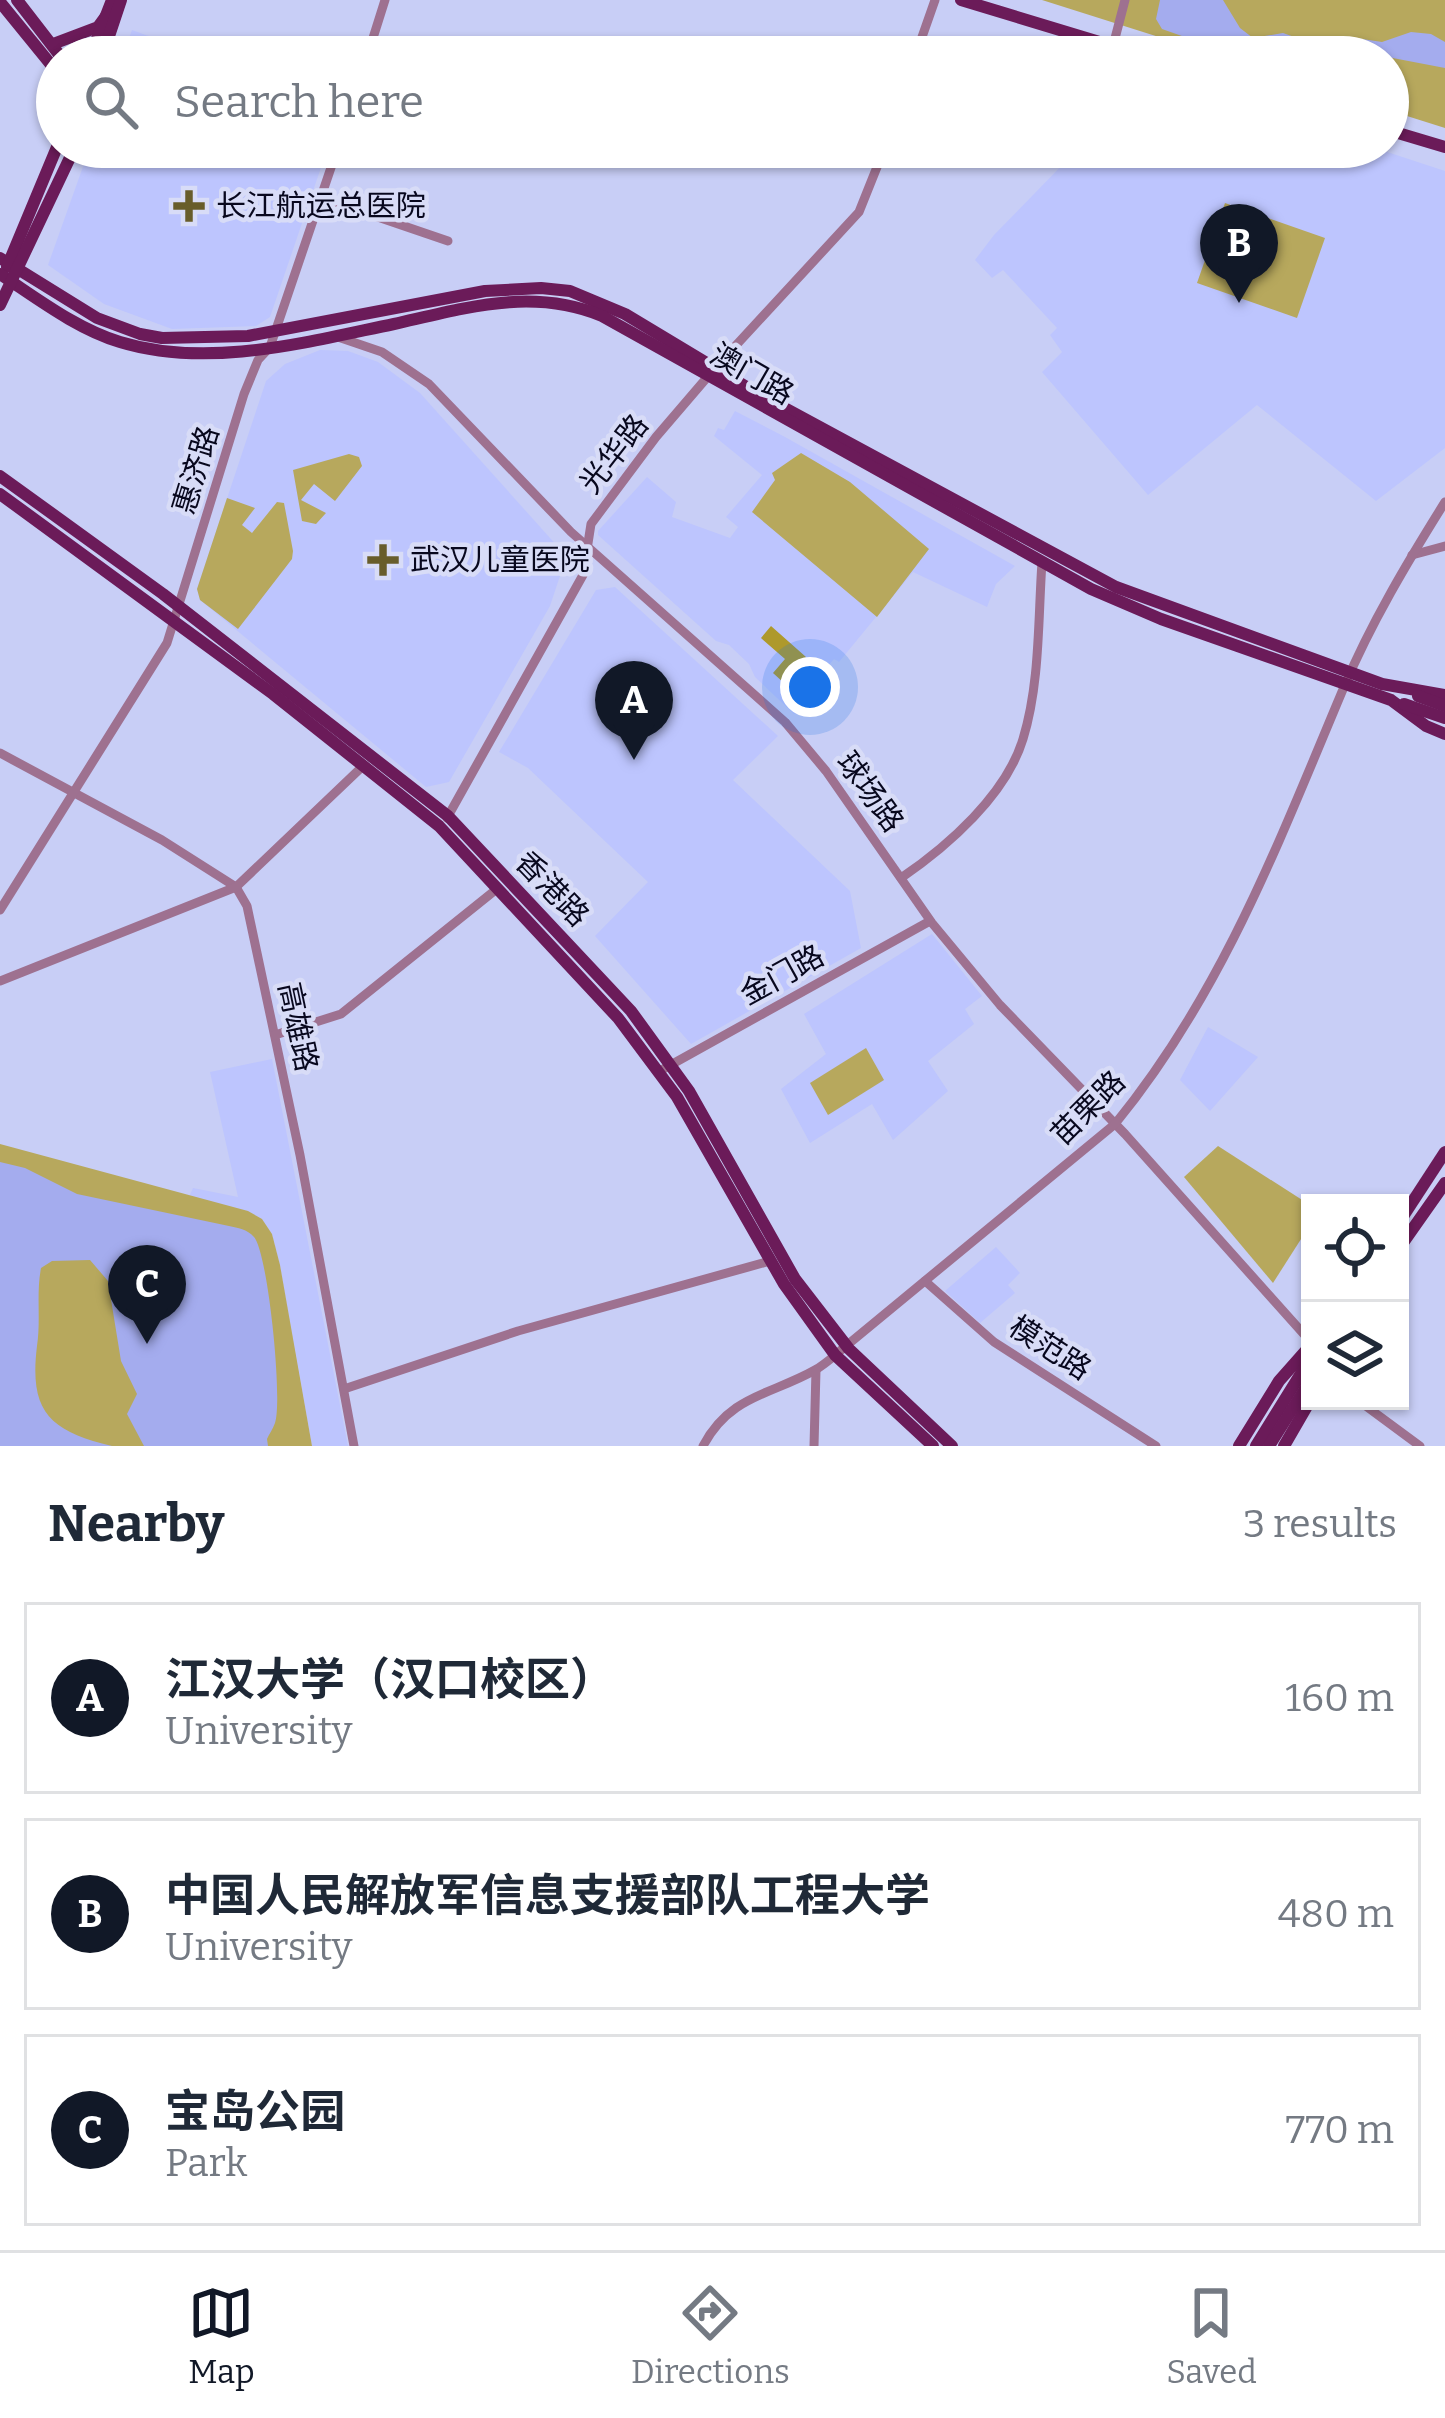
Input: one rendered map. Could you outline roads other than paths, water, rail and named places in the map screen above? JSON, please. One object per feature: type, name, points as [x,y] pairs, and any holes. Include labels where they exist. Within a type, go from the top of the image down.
[{"type":"main road","points":[[17,0],[45,36]]},
{"type":"main road","points":[[83,36],[98,27],[116,0]]},
{"type":"main road","points":[[107,36],[116,0]]},
{"type":"main road","points":[[962,0],[1080,36]]},
{"type":"main road","points":[[0,2],[36,46]]},
{"type":"main road","points":[[98,36],[106,16]]},
{"type":"main road","points":[[1409,136],[1445,147]]},
{"type":"main road","points":[[0,304],[6,272],[48,168]]},
{"type":"main road","points":[[6,272],[63,168]]},
{"type":"main road","name":"澳门路","points":[[6,272],[140,334],[220,339],[485,291],[541,288],[596,300],[1042,562],[1161,619],[1347,679],[1445,695]]},
{"type":"main road","name":"澳门路","points":[[6,272],[65,316],[123,343],[200,353],[270,347],[466,307],[543,300],[572,304],[712,372],[1116,587],[1347,679],[1445,734]]},
{"type":"main road","name":"香港路","points":[[0,476],[180,607],[444,821],[599,973],[664,1069],[770,1261],[841,1350],[933,1446]]},
{"type":"main road","name":"香港路","points":[[0,494],[444,821],[498,888],[689,1091],[795,1279],[841,1350],[952,1446]]},
{"type":"main road","points":[[1382,684],[1445,706]]},
{"type":"main road","points":[[1391,700],[1445,718]]},
{"type":"main road","points":[[1409,1207],[1445,1152]]},
{"type":"main road","points":[[1409,1234],[1445,1183]]},
{"type":"main road","points":[[1238,1446],[1301,1355]]},
{"type":"main road","points":[[1256,1446],[1300,1396]]},
{"type":"main road","points":[[1269,1446],[1300,1396]]},
{"type":"main road","points":[[1284,1446],[1300,1396]]},
{"type":"street","points":[[374,36],[385,0]]},
{"type":"street","points":[[923,36],[934,0]]},
{"type":"street","points":[[1116,36],[1125,0]]},
{"type":"street","name":"惠济路","points":[[0,910],[167,643],[244,394],[258,360],[270,347],[331,168]]},
{"type":"street","name":"光华路","points":[[444,821],[583,575],[591,524],[656,437],[859,212],[877,168]]},
{"type":"street","points":[[322,198],[448,242]]},
{"type":"street","name":"球场路","points":[[332,336],[382,352],[429,384],[508,471],[589,549],[785,722],[930,921],[1000,1005],[1115,1124],[1301,1334]]},
{"type":"street","name":"苗栗路","points":[[703,1446],[726,1415],[759,1392],[816,1370],[841,1350],[1115,1124],[1145,1088],[1202,1001],[1306,786],[1347,679],[1445,502]]},
{"type":"street","points":[[1412,555],[1445,546]]},
{"type":"street","points":[[901,878],[933,856],[970,817],[1006,775],[1022,741],[1034,677],[1042,562]]},
{"type":"street","points":[[0,752],[162,840],[236,887]]},
{"type":"street","points":[[0,981],[236,887],[364,765]]},
{"type":"street","name":"高雄路","points":[[236,887],[247,906],[275,1035],[354,1446]]},
{"type":"street","points":[[275,1035],[340,1015],[498,888]]},
{"type":"street","name":"金门路","points":[[664,1069],[930,921]]},
{"type":"street","points":[[344,1389],[518,1331],[770,1261]]},
{"type":"street","name":"模范路","points":[[925,1281],[994,1342],[1156,1446]]},
{"type":"street","points":[[814,1446],[816,1370]]},
{"type":"street","points":[[1371,1410],[1420,1446]]},
{"type":"place","name":"长江航运总医院","points":[[189,206]]},
{"type":"place","name":"中国人民解放军信息支援部队工程大学","points":[[1239,303]]},
{"type":"place","name":"武汉儿童医院","points":[[383,560]]},
{"type":"place","name":"江汉大学（汉口校区）","points":[[634,760]]},
{"type":"place","name":"宝岛公园","points":[[147,1344]]}]
